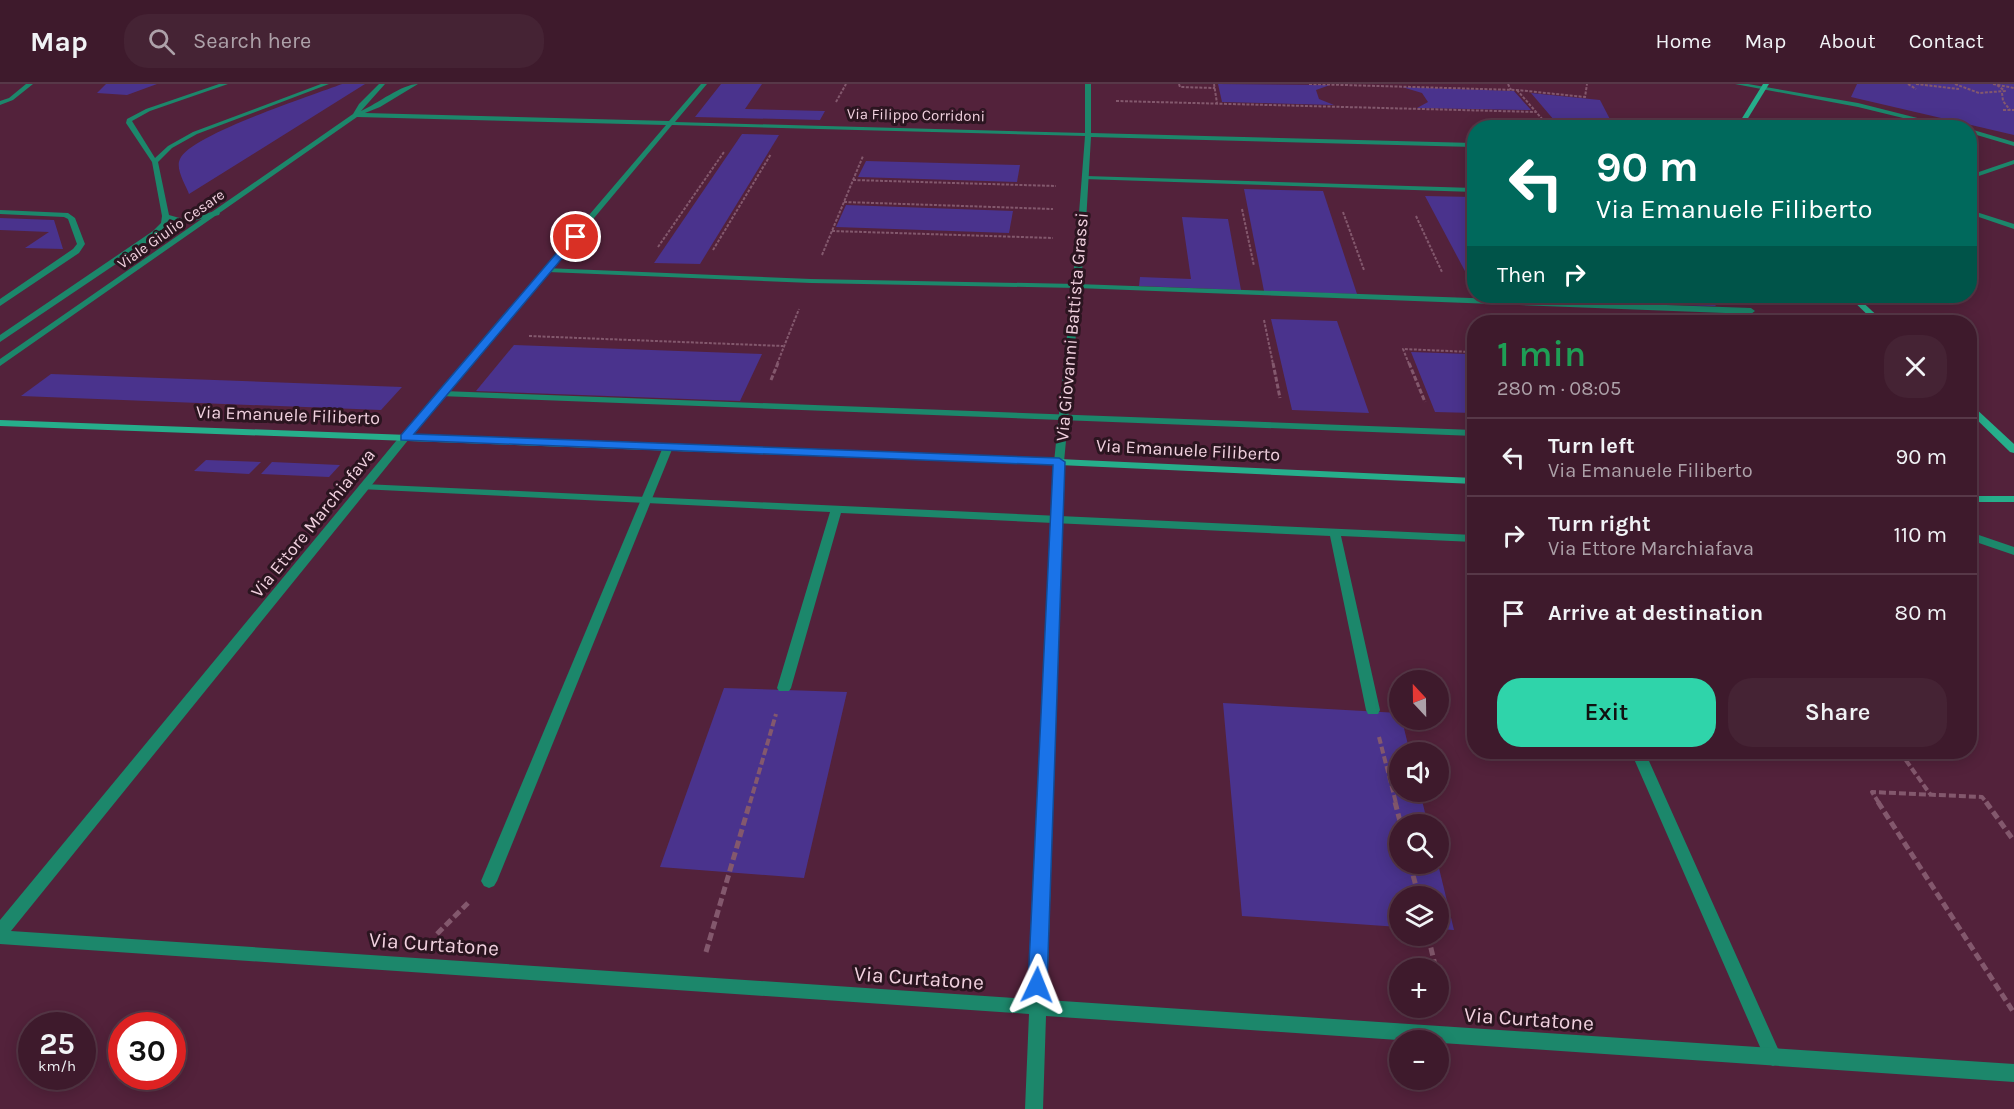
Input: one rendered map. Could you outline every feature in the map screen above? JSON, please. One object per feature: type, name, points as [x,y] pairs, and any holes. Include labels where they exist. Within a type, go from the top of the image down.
[{"type":"main road","points":[[1743,120],[1765,86]]},
{"type":"main road","points":[[1860,303],[1872,315]]},
{"type":"main road","points":[[1977,415],[2014,450]]},
{"type":"main road","name":"Via Emanuele Filiberto","points":[[0,423],[1059,462],[1467,481]]},
{"type":"main road","points":[[1977,499],[2014,499]]},
{"type":"street","points":[[0,103],[15,97],[30,84]]},
{"type":"street","points":[[0,339],[156,233],[165,224],[155,162],[129,120],[148,110],[225,84]]},
{"type":"street","points":[[155,162],[170,147],[195,133],[326,84]]},
{"type":"street","name":"Viale Giulio Cesare","points":[[356,115],[361,105],[382,84]]},
{"type":"street","name":"Viale Giulio Cesare","points":[[0,363],[356,115],[378,106],[415,84]]},
{"type":"street","name":"Via Ettore Marchiafava","points":[[0,932],[405,437],[704,84]]},
{"type":"street","name":"Via Giovanni Battista Grassi","points":[[1034,1109],[1036,1008],[1059,462],[1082,239],[1088,133],[1088,84]]},
{"type":"street","points":[[1738,84],[1765,86],[1921,120]]},
{"type":"street","name":"Via Filippo Corridoni","points":[[356,115],[1467,145]]},
{"type":"street","points":[[1977,133],[2014,144]]},
{"type":"street","points":[[1977,175],[2014,162]]},
{"type":"street","points":[[1086,178],[1467,190]]},
{"type":"street","points":[[0,212],[65,215],[71,218],[81,244],[76,251],[0,303]]},
{"type":"street","points":[[165,216],[183,222],[219,212]]},
{"type":"street","points":[[1977,214],[2014,227]]},
{"type":"street","points":[[548,270],[698,277],[1077,286],[1467,300]]},
{"type":"street","points":[[1535,303],[1751,311]]},
{"type":"street","name":"Via Emanuele Filiberto","points":[[442,394],[1467,433]]},
{"type":"street","points":[[489,881],[668,447]]},
{"type":"street","points":[[364,487],[1467,540]]},
{"type":"street","points":[[784,688],[836,510]]},
{"type":"street","points":[[1335,533],[1373,710]]},
{"type":"street","points":[[1977,538],[2014,551]]},
{"type":"street","points":[[1641,759],[1773,1057]]},
{"type":"street","name":"Via Curtatone","points":[[0,937],[2014,1073]]},
{"type":"path","points":[[1179,84],[1180,87],[1215,88]]},
{"type":"path","points":[[1214,84],[1217,104]]},
{"type":"path","points":[[1309,84],[1517,90],[1585,97],[1587,84]]},
{"type":"path","points":[[1508,84],[1511,90]]},
{"type":"path","points":[[1540,84],[1540,92]]},
{"type":"path","points":[[1916,84],[1982,93],[2002,93]]},
{"type":"path","points":[[1955,84],[1966,90]]},
{"type":"path","points":[[1995,85],[2014,88]]},
{"type":"path","points":[[1995,85],[2005,90],[2002,93],[2003,101],[2010,110]]},
{"type":"path","points":[[1517,90],[1543,120]]},
{"type":"path","points":[[1089,100],[1536,112]]},
{"type":"path","points":[[639,274],[744,124]]},
{"type":"path","points":[[698,277],[788,125]]},
{"type":"path","points":[[853,180],[1085,187]]},
{"type":"path","points":[[1334,186],[1373,298]]},
{"type":"path","points":[[1404,188],[1454,300]]},
{"type":"path","points":[[844,202],[1083,210]]},
{"type":"path","points":[[832,231],[1082,239]]},
{"type":"path","points":[[492,335],[783,346]]},
{"type":"path","points":[[1425,403],[1403,349],[1467,352]]},
{"type":"path","points":[[696,984],[784,688]]},
{"type":"path","points":[[1373,710],[1398,814]]},
{"type":"path","points":[[1905,759],[1930,795]]},
{"type":"path","points":[[2014,841],[1982,797],[1872,792],[2014,1013]]},
{"type":"path","points":[[405,965],[489,881]]},
{"type":"shaded area","points":[[106,84],[157,84],[127,95],[97,93]]},
{"type":"shaded area","points":[[342,84],[365,84],[189,194],[180,172],[179,163],[189,149],[228,128]]},
{"type":"shaded area","points":[[721,84],[762,84],[745,109],[825,111],[820,120],[695,117]]},
{"type":"shaded area","points":[[1218,84],[1330,85],[1316,90],[1319,99],[1334,105],[1222,102]]},
{"type":"shaded area","points":[[1857,84],[2014,84],[2014,135],[1977,126],[1977,120],[1950,120],[1851,97]]},
{"type":"shaded area","points":[[1402,87],[1514,91],[1531,110],[1417,108],[1428,102],[1422,93]]},
{"type":"shaded area","points":[[1531,93],[1600,100],[1610,120],[1554,120]]},
{"type":"shaded area","points":[[742,134],[779,135],[700,264],[654,263]]},
{"type":"shaded area","points":[[866,161],[1020,165],[1017,182],[858,177]]},
{"type":"shaded area","points":[[1244,189],[1323,191],[1357,294],[1264,291]]},
{"type":"shaded area","points":[[1425,196],[1467,197],[1467,275]]},
{"type":"shaded area","points":[[846,205],[1013,211],[1009,233],[836,227]]},
{"type":"shaded area","points":[[1182,217],[1228,219],[1241,290],[1139,286],[1140,277],[1191,279]]},
{"type":"shaded area","points":[[0,218],[54,220],[63,249],[25,248],[49,232],[0,230]]},
{"type":"shaded area","points":[[1617,303],[1713,303],[1716,306]]},
{"type":"shaded area","points":[[1271,319],[1337,321],[1369,413],[1292,410]]},
{"type":"shaded area","points":[[514,345],[762,354],[740,401],[476,391]]},
{"type":"shaded area","points":[[1411,352],[1467,354],[1467,413],[1435,412]]},
{"type":"shaded area","points":[[51,374],[402,387],[381,410],[21,396]]},
{"type":"shaded area","points":[[206,460],[261,462],[249,474],[194,471]]},
{"type":"shaded area","points":[[272,462],[340,465],[329,477],[261,474]]},
{"type":"shaded area","points":[[724,688],[847,692],[804,878],[660,867]]},
{"type":"shaded area","points":[[1223,703],[1389,712],[1389,730],[1404,730],[1407,742],[1389,742],[1389,802],[1422,802],[1425,814],[1389,814],[1389,874],[1440,874],[1443,886],[1389,886],[1389,926],[1242,916]]},
{"type":"shaded area","points":[[1449,909],[1454,930],[1449,930]]},
{"type":"route","points":[[576,237],[405,437],[1059,462],[1037,985]]}]
